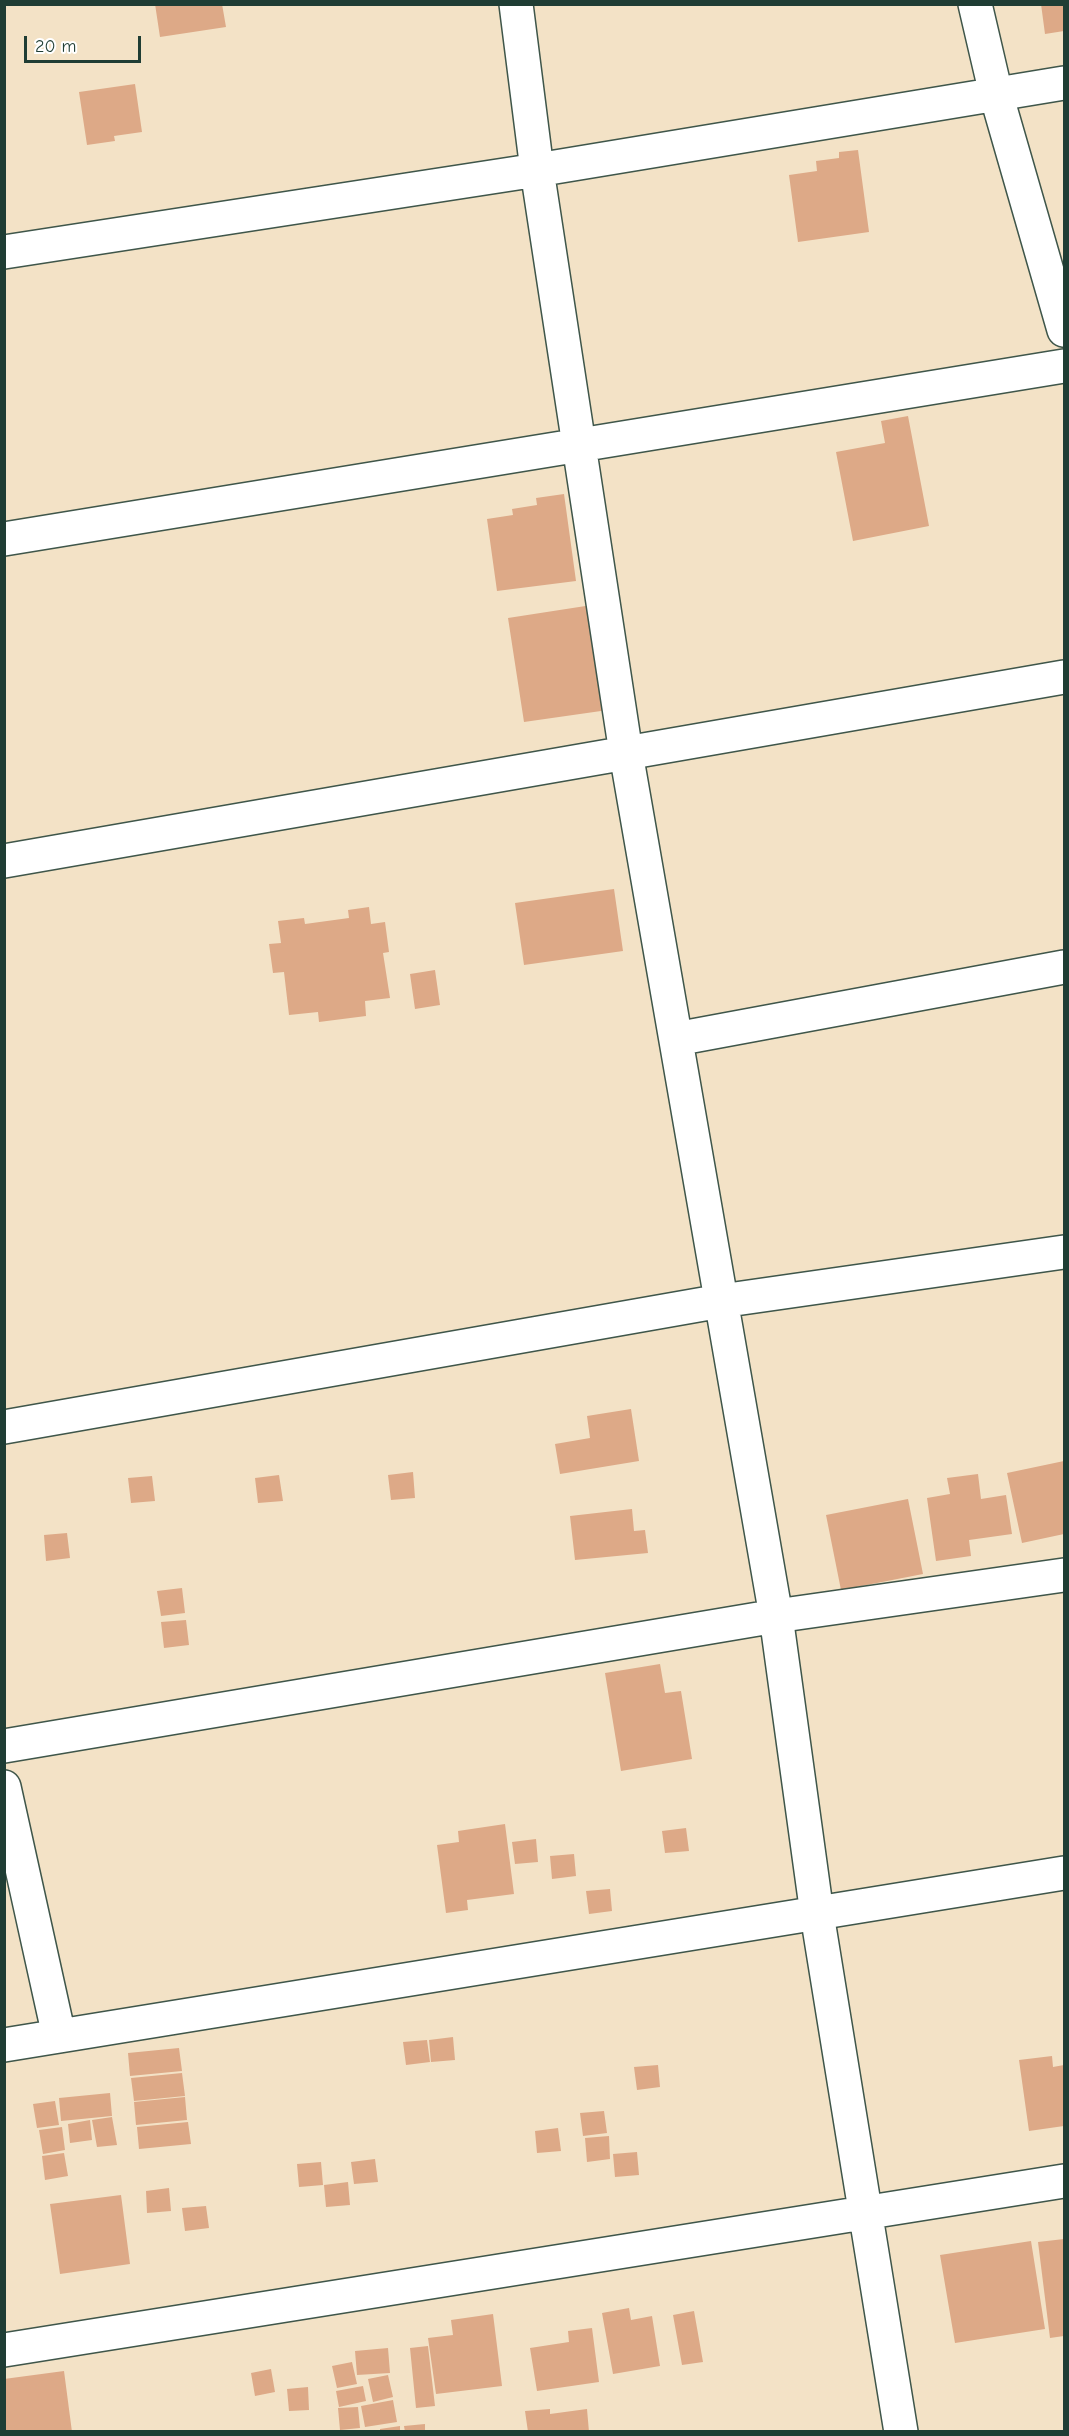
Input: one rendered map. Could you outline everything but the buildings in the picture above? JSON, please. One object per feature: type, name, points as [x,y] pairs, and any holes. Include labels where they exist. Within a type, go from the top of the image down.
[{"type":"street","points":[[516,4],[537,170],[626,753],[776,1616],[817,1914],[901,2432]]},
{"type":"street","points":[[975,4],[996,94],[1065,330]]},
{"type":"street","points":[[4,252],[537,170],[1065,83]]},
{"type":"street","points":[[4,539],[1065,366]]},
{"type":"street","points":[[4,861],[1065,677]]},
{"type":"street","points":[[676,1039],[1065,967]]},
{"type":"street","points":[[4,1427],[721,1301],[1065,1252]]},
{"type":"street","points":[[4,1746],[776,1616],[1065,1575]]},
{"type":"street","points":[[4,1787],[58,2036]]},
{"type":"street","points":[[4,2045],[1065,1873]]},
{"type":"street","points":[[4,2350],[1065,2181]]}]
